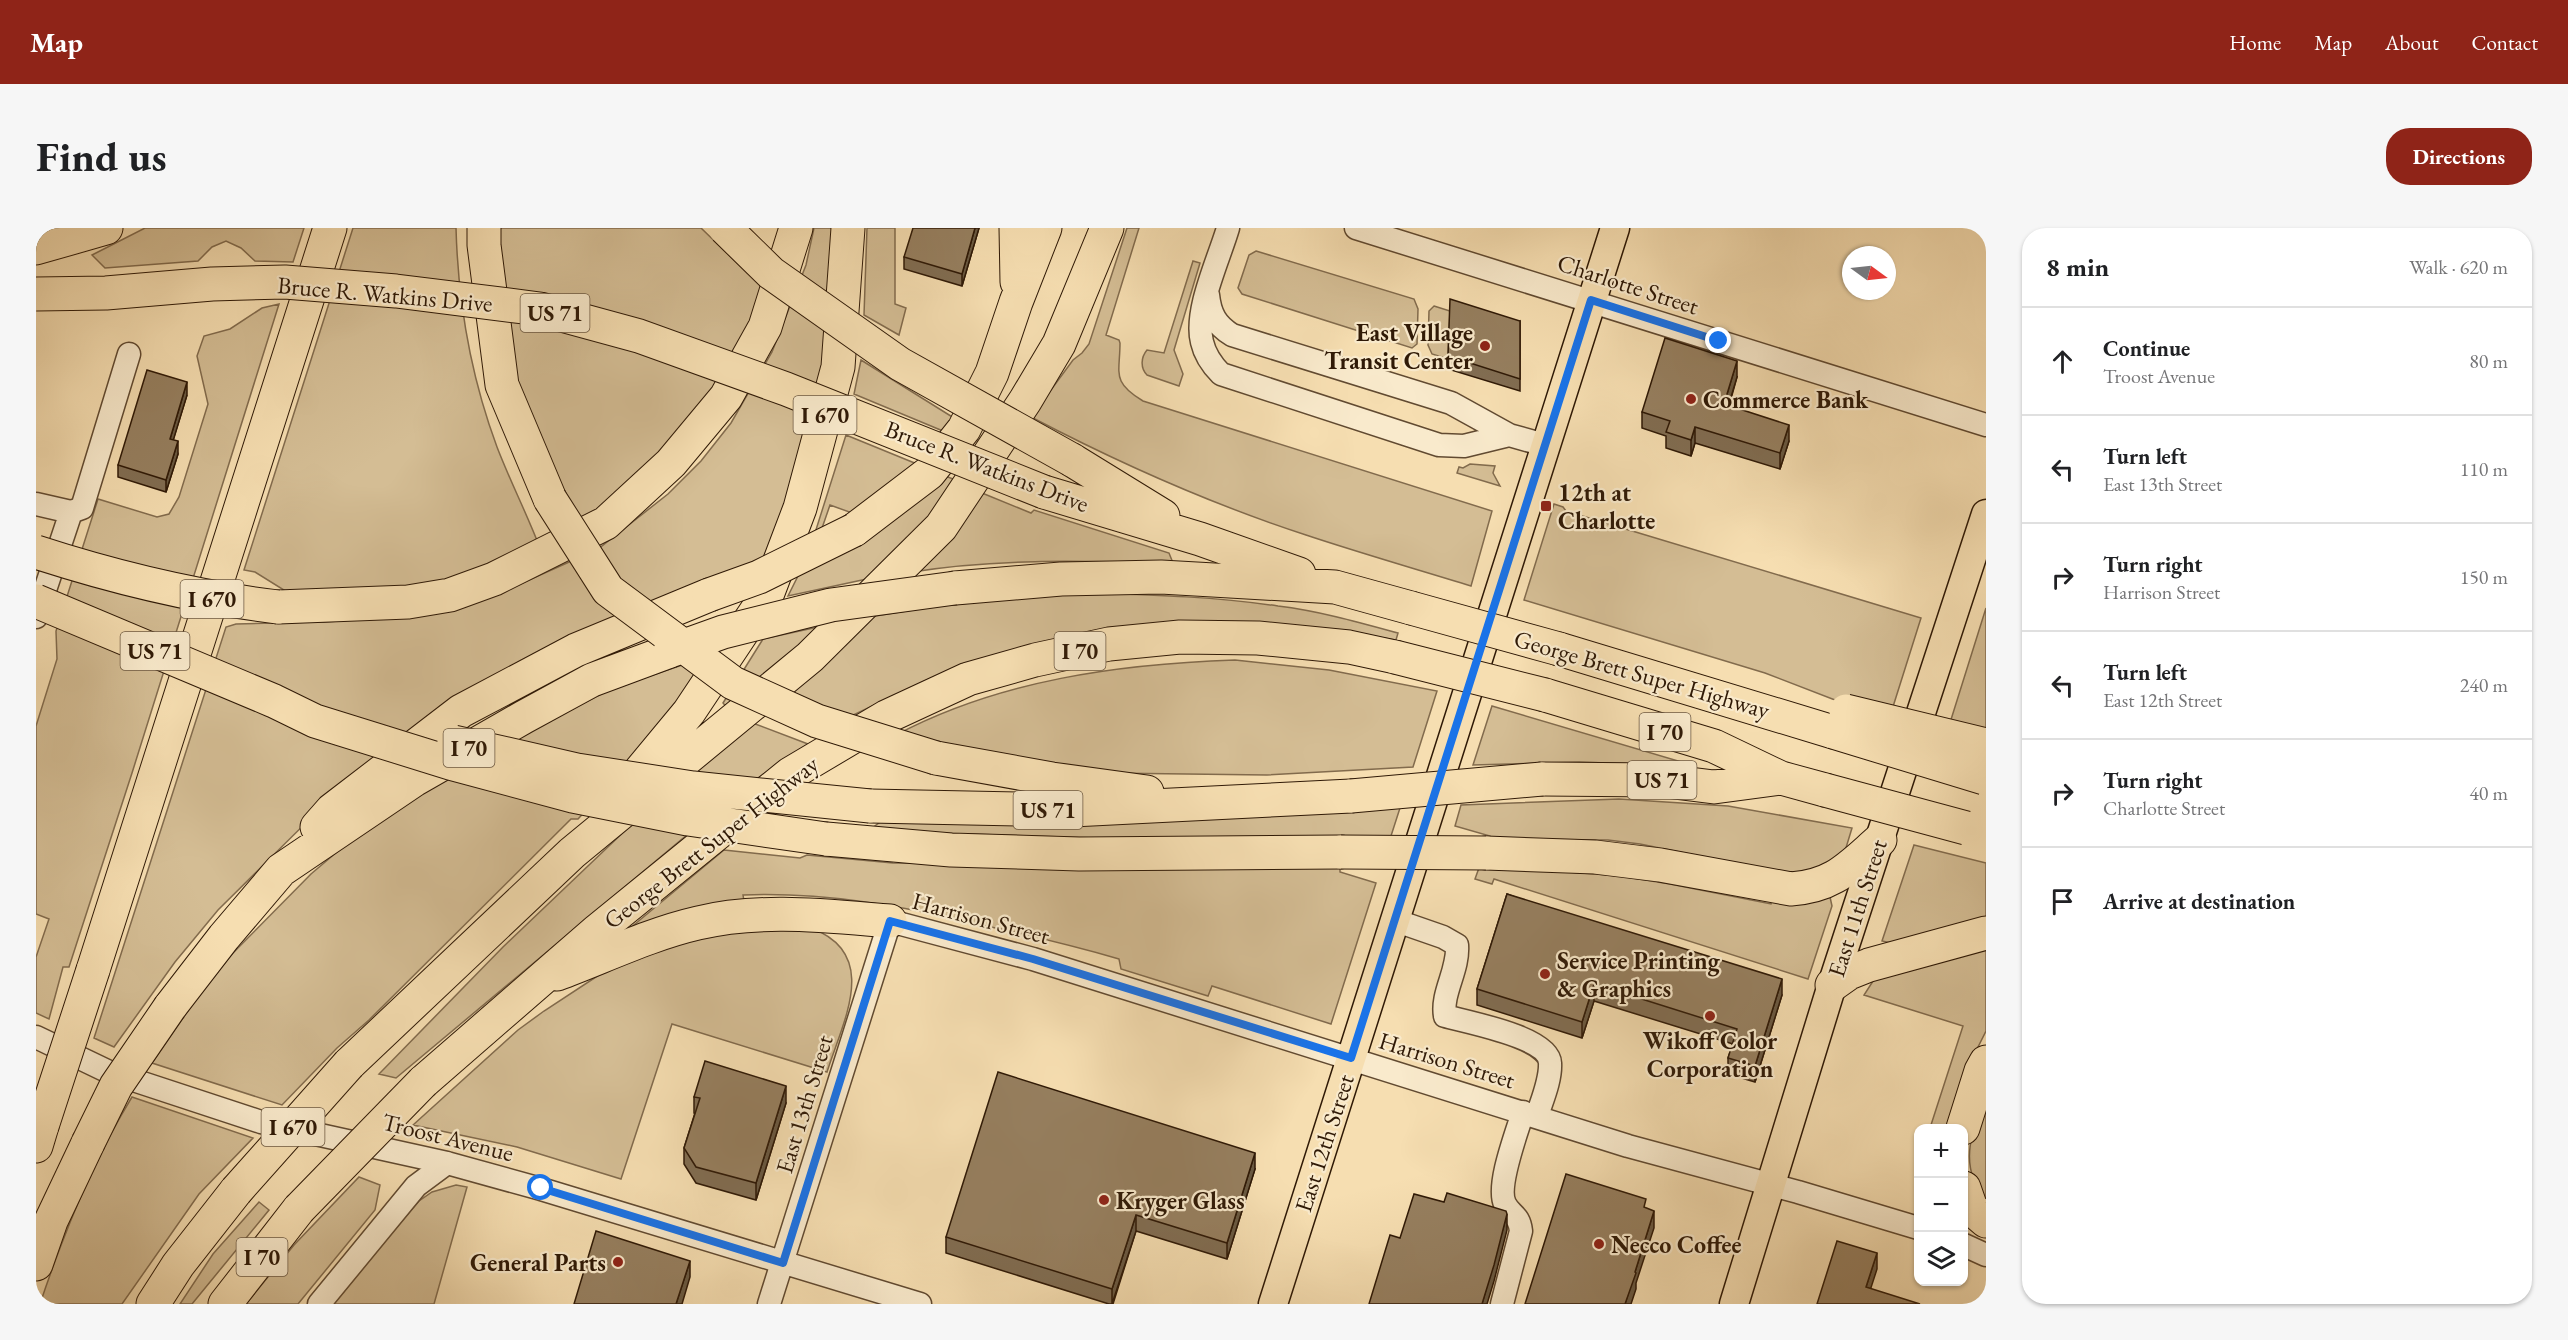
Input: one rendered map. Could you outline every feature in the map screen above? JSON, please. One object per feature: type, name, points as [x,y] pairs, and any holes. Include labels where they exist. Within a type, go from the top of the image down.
[{"type":"highway","points":[[36,248],[106,228]]},
{"type":"highway","name":"I 670","points":[[39,1136],[330,228]]},
{"type":"highway","points":[[484,228],[502,385],[550,499],[608,590],[733,682],[817,721],[936,758],[1052,779],[1226,803]]},
{"type":"highway","points":[[725,228],[771,273],[900,364],[1072,460],[1200,539]]},
{"type":"highway","points":[[36,552],[95,572],[163,589],[278,607],[408,602],[450,595],[494,579],[606,523],[671,463],[726,397],[765,327],[796,228]]},
{"type":"highway","name":"I 670","points":[[153,1304],[178,1265],[236,1191],[350,1064],[572,853],[689,712],[767,595],[800,508],[838,367],[848,228]]},
{"type":"highway","points":[[1016,228],[1016,302]]},
{"type":"highway","points":[[281,870],[332,810],[461,711],[576,650],[709,595],[759,577],[854,530],[929,473],[964,429],[992,374],[1016,302],[1045,228]]},
{"type":"highway","points":[[572,853],[810,657],[941,527],[1025,401],[1059,344],[1107,228]]},
{"type":"highway","name":"Bruce R. Watkins Drive","points":[[36,294],[106,293],[212,284],[285,282],[396,291],[540,309],[639,336],[786,389],[1044,492],[1200,539],[1335,587]]},
{"type":"highway","name":"George Brett Super Highway","points":[[36,1264],[51,1221],[116,1086],[170,1007],[224,937],[281,870],[414,780],[592,680],[723,632],[831,605],[955,588],[1061,579],[1161,577],[1335,587],[1559,649],[1779,714],[1839,722]]},
{"type":"highway","name":"US 71","points":[[36,600],[274,701],[318,707],[458,743],[577,770],[693,788],[870,806],[1072,810],[1351,796],[1542,779],[1658,780],[1714,787],[1781,778]]},
{"type":"highway","name":"George Brett Super Highway","points":[[225,1304],[299,1209],[423,1082],[598,930],[790,774],[886,717],[968,679],[1035,660],[1108,644],[1180,637],[1258,638],[1349,647],[1545,695],[1714,746],[1781,778],[1976,831]]},
{"type":"highway","points":[[274,701],[315,721],[450,763],[573,796],[688,819],[826,839],[951,850],[1068,854],[1341,852],[1595,857],[1660,865],[1791,889],[1809,888],[1825,883],[1845,870],[1880,840]]},
{"type":"highway","points":[[1839,722],[1986,745]]},
{"type":"highway","points":[[1839,722],[1985,779]]},
{"type":"highway","points":[[538,981],[648,939],[699,923],[737,917],[785,915],[890,921]]},
{"type":"highway","points":[[1832,985],[1849,973],[1869,965],[1986,933]]},
{"type":"highway","points":[[1964,1124],[1986,1062]]},
{"type":"highway","points":[[1968,1199],[1971,1208],[1986,1221]]},
{"type":"main road","name":"East 12th Street","points":[[1273,1304],[1615,228]]},
{"type":"main road","name":"East 11th Street","points":[[1734,1304],[1832,985],[1986,514]]},
{"type":"street","points":[[1228,228],[1202,315],[1202,341],[1211,364],[1221,374],[1439,445],[1464,446],[1509,435]]},
{"type":"street","name":"Charlotte Street","points":[[1356,228],[1986,425]]},
{"type":"street","points":[[1208,293],[1212,315],[1216,322],[1232,335],[1450,403],[1509,435],[1545,445]]},
{"type":"street","points":[[36,504],[71,512],[82,508],[129,354]]},
{"type":"street","points":[[36,619],[71,512]]},
{"type":"street","points":[[1394,920],[1443,937],[1458,945],[1458,957],[1444,1003],[1444,1016],[1529,1040],[1547,1053],[1551,1062],[1501,1190],[1505,1204],[1520,1220],[1521,1231],[1502,1304]]},
{"type":"street","name":"Harrison Street","points":[[890,921],[1033,959],[1628,1146],[1914,1227]]},
{"type":"street","name":"East 13th Street","points":[[770,1304],[890,921]]},
{"type":"street","name":"Troost Avenue","points":[[36,1037],[109,1072],[261,1122],[447,1163],[541,1188],[920,1304]]},
{"type":"street","points":[[319,1304],[416,1186],[447,1163]]},
{"type":"street","points":[[1968,1247],[1986,1255]]},
{"type":"shaded area","points":[[145,228],[304,228],[293,262],[255,261],[241,248],[226,241],[212,247],[198,261],[105,268],[92,255]]},
{"type":"shaded area","points":[[353,228],[456,228],[463,311],[480,394],[497,447],[540,548],[494,567],[418,588],[287,592],[255,572],[244,570]]},
{"type":"shaded area","points":[[493,228],[701,228],[766,291],[721,383],[675,444],[578,526],[516,395]]},
{"type":"shaded area","points":[[814,228],[834,228],[827,344],[811,430],[766,558],[336,793],[218,910],[175,962],[114,1047],[94,1038],[226,627],[236,624],[274,623],[275,618],[324,622],[415,616],[509,589],[598,549],[668,494],[701,461],[731,423],[772,352],[806,265]]},
{"type":"shaded area","points":[[867,228],[895,228],[895,304],[906,308],[899,335],[864,315]]},
{"type":"shaded area","points":[[1127,228],[1139,228],[1106,335],[1119,340],[1119,370],[1126,388],[1143,401],[1492,511],[1471,586],[1326,542],[1235,510],[1132,466],[1031,417],[1073,360],[1089,344]]},
{"type":"shaded area","points":[[1256,251],[1414,299],[1418,309],[1417,344],[1412,348],[1242,294],[1238,288],[1249,255]]},
{"type":"shaded area","points":[[1193,261],[1200,263],[1174,350],[1183,374],[1179,386],[1147,375],[1142,362],[1147,350],[1164,353]]},
{"type":"shaded area","points":[[279,304],[132,773],[69,967],[63,967],[49,1019],[36,1013],[36,957],[49,919],[36,914],[36,726],[57,659],[56,631],[98,499],[157,517],[169,514],[179,497],[208,404],[197,356],[204,336],[230,329],[262,308]]},
{"type":"shaded area","points":[[1434,306],[1450,311],[1448,359],[1432,354],[1428,345],[1429,311]]},
{"type":"shaded area","points":[[861,360],[954,418],[943,431],[854,394]]},
{"type":"shaded area","points":[[846,435],[917,464],[852,513],[830,505],[821,531],[814,536]]},
{"type":"shaded area","points":[[1470,464],[1495,466],[1493,473],[1500,486],[1457,473],[1459,467],[1463,468]]},
{"type":"shaded area","points":[[940,474],[961,482],[876,577],[788,596],[800,572]]},
{"type":"shaded area","points":[[982,493],[1031,513],[1034,510],[1169,553],[1173,563],[1009,562],[912,572]]},
{"type":"shaded area","points":[[1554,504],[1563,507],[1566,511],[1921,618],[1891,713],[1835,700],[1765,673],[1524,600]]},
{"type":"shaded area","points":[[1095,593],[1232,600],[1293,608],[1398,633],[1396,640],[1334,630],[992,657],[929,679],[845,719],[779,693],[863,618],[931,607]]},
{"type":"shaded area","points":[[1986,608],[1986,734],[1949,726]]},
{"type":"shaded area","points":[[827,625],[728,709],[723,703],[763,639]]},
{"type":"shaded area","points":[[715,654],[662,728],[578,819],[571,819],[369,1020],[337,1048],[282,1105],[152,1063],[203,989],[233,953],[311,874],[364,829],[429,783],[611,689]]},
{"type":"shaded area","points":[[1235,660],[1329,670],[1437,691],[1413,767],[1267,775],[1106,773],[896,735],[936,716],[977,701],[1061,678],[1148,666]]},
{"type":"shaded area","points":[[1492,706],[1695,766],[1579,762],[1473,765]]},
{"type":"shaded area","points":[[750,722],[808,744],[755,780],[690,772]]},
{"type":"shaded area","points":[[1619,799],[1728,806],[1852,828],[1845,851],[1814,872],[1778,872],[1640,844],[1608,840],[1490,839],[1490,836],[1455,826],[1461,805]]},
{"type":"shaded area","points":[[1400,808],[1390,839],[1195,841],[868,831],[883,820]]},
{"type":"shaded area","points":[[632,824],[688,834],[396,1078],[379,1074],[503,947]]},
{"type":"shaded area","points":[[1914,845],[1986,863],[1986,922],[1896,944],[1882,941]]},
{"type":"shaded area","points":[[724,850],[800,858],[807,855],[893,863],[1340,865],[1340,872],[1376,883],[1331,1024],[1212,986],[1208,996],[1121,969],[1119,959],[1034,937],[893,906],[834,898],[743,895],[745,907],[623,934]]},
{"type":"shaded area","points":[[1480,865],[1620,876],[1771,904],[1772,900],[1796,904],[1830,897],[1832,906],[1808,979],[1494,879],[1492,884],[1475,879]]},
{"type":"shaded area","points":[[811,928],[832,940],[845,954],[851,972],[851,991],[847,1011],[827,1072],[672,1024],[621,1179],[517,1147],[413,1125],[518,1030],[602,973],[630,958],[725,931]]},
{"type":"shaded area","points":[[1986,943],[1986,1031],[1972,1059],[1948,1124],[1931,1124],[1963,1026],[1864,995],[1875,978]]},
{"type":"shaded area","points":[[1986,1091],[1986,1205],[1972,1174],[1970,1148]]},
{"type":"shaded area","points":[[132,1097],[253,1138],[199,1194],[122,1304],[40,1304],[80,1198],[104,1147]]},
{"type":"shaded area","points":[[359,1177],[380,1185],[375,1210],[298,1304],[246,1304],[294,1245]]},
{"type":"shaded area","points":[[456,1185],[467,1187],[434,1304],[329,1304],[419,1201],[432,1192]]},
{"type":"shaded area","points":[[259,1202],[269,1210],[192,1304],[180,1304],[213,1254]]},
{"type":"building","points":[[913,228],[975,228],[962,274],[904,257]]},
{"type":"building","name":"East Village Transit Center","points":[[1450,299],[1520,321],[1520,379],[1448,356]]},
{"type":"building","name":"Commerce Bank","points":[[1665,338],[1737,361],[1724,404],[1789,425],[1780,453],[1695,427],[1691,440],[1666,432],[1670,421],[1642,412]]},
{"type":"building","points":[[147,370],[187,382],[170,439],[178,441],[166,480],[118,465]]},
{"type":"building","points":[[1507,894],[1782,979],[1755,1066],[1728,1058],[1737,1029],[1594,984],[1582,1022],[1477,989]]},
{"type":"building","points":[[705,1061],[786,1086],[756,1183],[696,1167],[684,1148],[700,1098],[694,1097]]},
{"type":"building","name":"Kryger Glass","points":[[998,1072],[1255,1153],[1227,1243],[1136,1215],[1112,1289],[946,1237]]},
{"type":"building","name":"Necco Coffee","points":[[1566,1174],[1646,1199],[1644,1207],[1654,1211],[1625,1304],[1525,1304]]},
{"type":"building","points":[[1447,1193],[1506,1211],[1507,1214],[1482,1304],[1369,1304],[1390,1235],[1400,1238],[1414,1194],[1444,1202]]},
{"type":"building","name":"General Parts","points":[[596,1231],[690,1261],[676,1304],[574,1304]]},
{"type":"building","points":[[1837,1241],[1877,1253],[1866,1287],[1920,1304],[1817,1304]]},
{"type":"place","name":"East Village Transit Center","points":[[1485,346]]},
{"type":"place","name":"Commerce Bank","points":[[1691,399]]},
{"type":"place","name":"12th at Charlotte","points":[[1546,506]]},
{"type":"place","name":"Service Printing & Graphics","points":[[1545,974]]},
{"type":"place","name":"Wikoff Color Corporation","points":[[1710,1016]]},
{"type":"place","name":"Kryger Glass","points":[[1104,1200]]},
{"type":"place","name":"Necco Coffee","points":[[1599,1244]]},
{"type":"place","name":"General Parts","points":[[618,1262]]},
{"type":"route","points":[[541,1188],[783,1263],[890,921],[1033,959],[1351,1058],[1591,300],[1719,341]]}]
